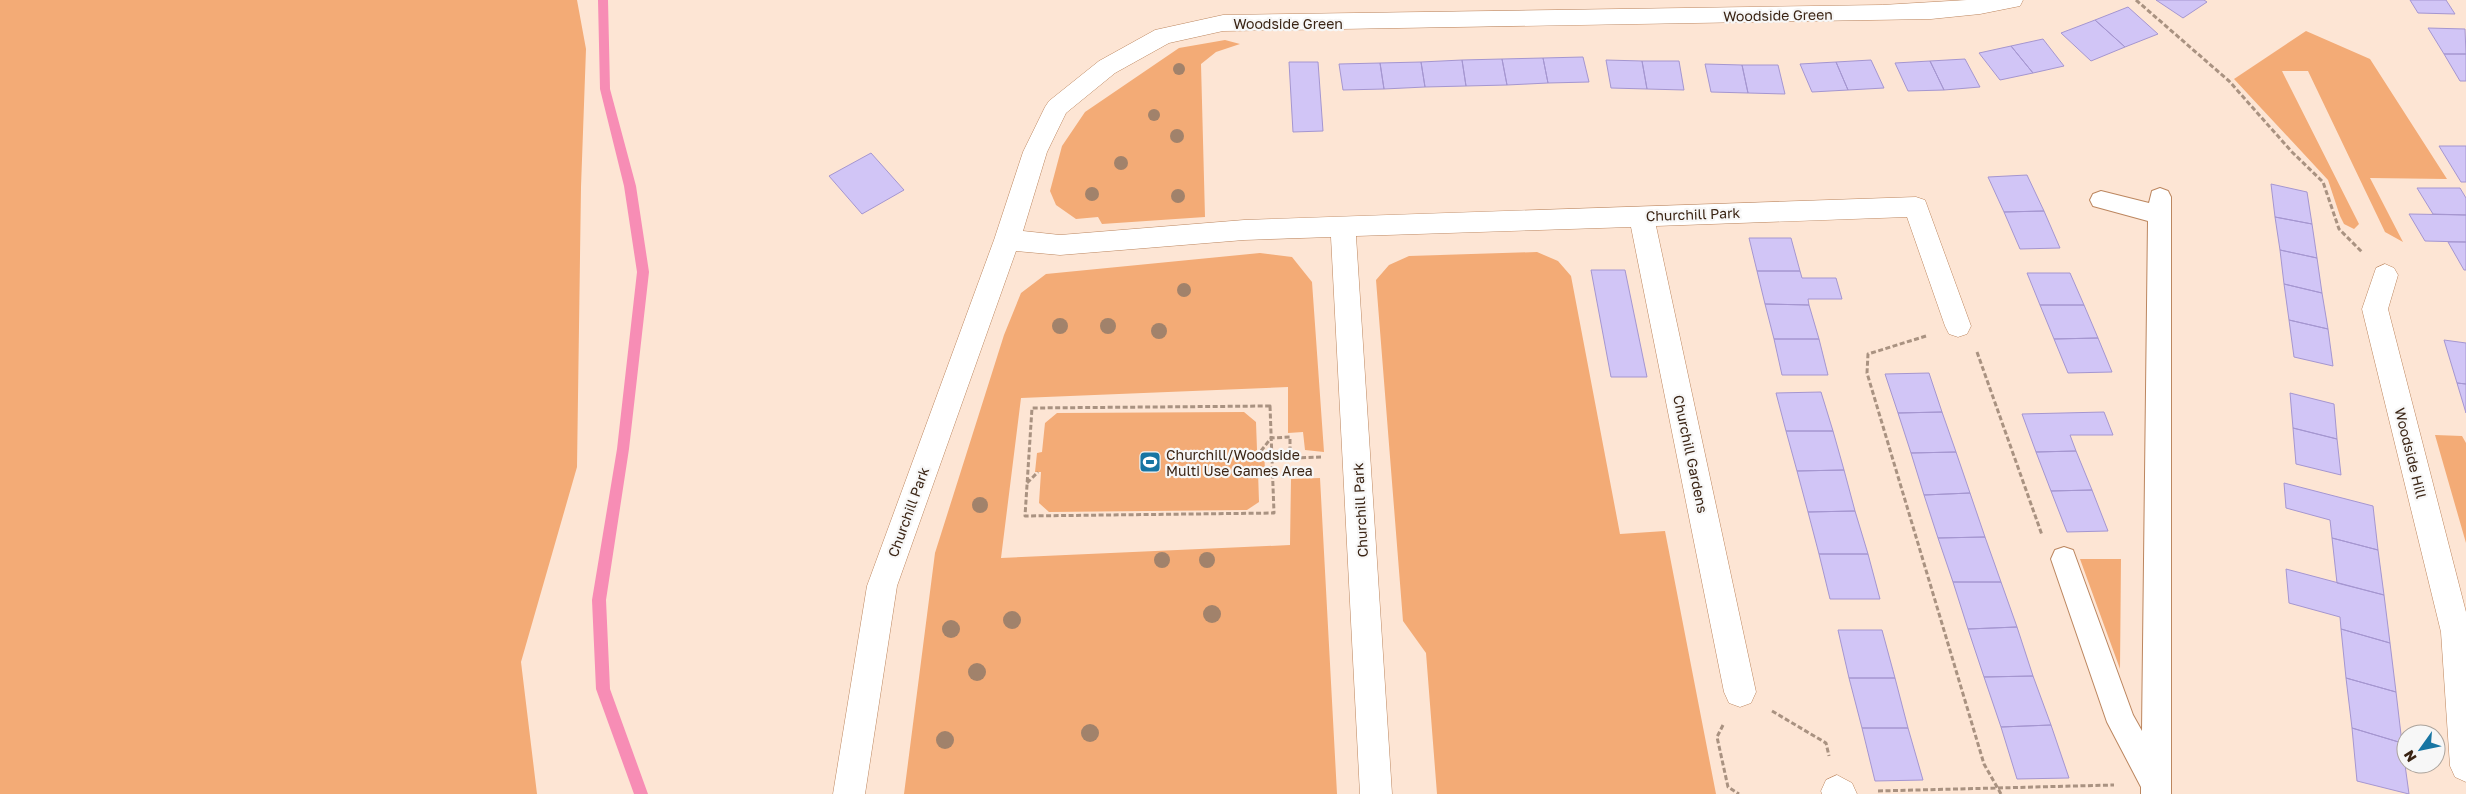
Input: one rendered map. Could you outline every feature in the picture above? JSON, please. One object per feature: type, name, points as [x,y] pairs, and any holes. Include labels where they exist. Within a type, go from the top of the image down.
[{"type":"street","points":[[1528,0],[1543,19]]},
{"type":"street","name":"Woodside Green","points":[[1056,107],[1107,67],[1163,36],[1223,23],[1882,13],[1944,10],[1993,5],[2012,0]]},
{"type":"street","name":"Churchill Park","points":[[849,794],[882,586],[1007,240],[1035,152],[1056,107]]},
{"type":"street","name":"Churchill Park","points":[[1007,240],[1060,245],[1244,230],[1916,207],[1958,326]]},
{"type":"street","name":"Churchill Gardens","points":[[1641,216],[1740,692]]},
{"type":"street","name":"Churchill Park","points":[[1343,226],[1376,794]]},
{"type":"street","name":"Woodside Hill","points":[[2385,275],[2375,309],[2461,632],[2466,766]]},
{"type":"lane","points":[[2101,200],[2160,206],[2156,789]]},
{"type":"lane","points":[[2064,559],[2120,722],[2156,789]]},
{"type":"path","points":[[2136,0],[2230,81],[2292,152],[2323,182],[2339,228],[2385,275]]},
{"type":"path","points":[[2000,792],[1984,764],[1867,373],[1868,354],[1958,326],[1978,355],[2044,541],[2064,559]]},
{"type":"path","points":[[1270,406],[1271,438],[1274,513],[1025,516],[1032,408],[1270,406]]},
{"type":"path","points":[[1261,451],[1271,438],[1290,437],[1290,458],[1357,456]]},
{"type":"path","points":[[1027,484],[1038,472]]},
{"type":"path","points":[[1738,794],[1728,787],[1716,737],[1740,692],[1826,743],[1839,792],[2000,792],[2156,789]]},
{"type":"shaded area","points":[[0,0],[577,0],[586,49],[581,187],[577,467],[521,662],[537,794],[0,794]]},
{"type":"shaded area","points":[[2306,31],[2370,59],[2447,179],[2370,178],[2403,242],[2385,232],[2308,71],[2282,71],[2359,224],[2354,229],[2344,224],[2328,180],[2234,79]]},
{"type":"shaded area","points":[[1225,40],[1240,44],[1216,52],[1201,64],[1205,217],[1102,224],[1098,217],[1076,219],[1056,205],[1050,191],[1062,146],[1085,112],[1179,48]]},
{"type":"shaded area","points":[[1537,252],[1558,261],[1571,276],[1620,534],[1665,531],[1716,794],[1437,794],[1426,653],[1403,621],[1376,280],[1389,265],[1409,256]]},
{"type":"shaded area","points":[[1260,253],[1292,257],[1312,282],[1324,452],[1305,450],[1303,432],[1288,433],[1288,387],[1021,398],[1001,558],[1290,545],[1291,479],[1320,478],[1337,794],[904,794],[935,553],[1004,335],[1021,293],[1046,274]]},
{"type":"shaded area","name":"Churchill/Woodside Multi Use Games Area","points":[[1244,412],[1256,422],[1257,450],[1264,451],[1265,470],[1258,471],[1259,502],[1247,510],[1049,512],[1039,503],[1041,472],[1035,472],[1037,453],[1042,452],[1045,423],[1057,413]]},
{"type":"shaded area","points":[[2435,435],[2462,436],[2466,443],[2466,543]]},
{"type":"shaded area","points":[[2080,559],[2121,559],[2120,669]]},
{"type":"building","points":[[2156,0],[2204,0],[2207,2],[2183,18]]},
{"type":"building","points":[[2410,0],[2446,0],[2455,14],[2418,13]]},
{"type":"building","points":[[2128,7],[2158,34],[2125,47],[2095,20]]},
{"type":"building","points":[[2095,20],[2125,47],[2091,61],[2061,33]]},
{"type":"building","points":[[2428,28],[2465,29],[2466,54],[2444,54]]},
{"type":"building","points":[[2043,39],[2064,66],[2033,73],[2011,46]]},
{"type":"building","points":[[2011,46],[2033,73],[2000,80],[1979,53]]},
{"type":"building","points":[[2444,54],[2466,54],[2466,81],[2460,81]]},
{"type":"building","points":[[1583,57],[1589,82],[1548,83],[1543,58]]},
{"type":"building","points":[[1543,58],[1548,83],[1507,85],[1502,59]]},
{"type":"building","points":[[1502,59],[1507,85],[1466,86],[1462,60]]},
{"type":"building","points":[[1965,59],[1980,87],[1944,90],[1930,61]]},
{"type":"building","points":[[1462,60],[1466,86],[1425,87],[1421,62]]},
{"type":"building","points":[[1606,60],[1642,61],[1647,89],[1611,88]]},
{"type":"building","points":[[1871,60],[1884,88],[1848,90],[1836,62]]},
{"type":"building","points":[[1642,61],[1679,61],[1684,90],[1647,89]]},
{"type":"building","points":[[1930,61],[1944,90],[1908,91],[1895,63]]},
{"type":"building","points":[[1289,62],[1318,62],[1323,131],[1293,132]]},
{"type":"building","points":[[1421,62],[1425,87],[1384,89],[1380,63]]},
{"type":"building","points":[[1836,62],[1848,90],[1812,92],[1800,64]]},
{"type":"building","points":[[1380,63],[1384,89],[1343,90],[1339,64]]},
{"type":"building","points":[[1705,64],[1742,65],[1748,93],[1711,92]]},
{"type":"building","points":[[1742,65],[1778,65],[1785,94],[1748,93]]},
{"type":"building","points":[[2439,146],[2466,146],[2466,182],[2461,182]]},
{"type":"building","points":[[871,153],[904,190],[862,214],[829,176]]},
{"type":"building","points":[[2027,175],[2044,211],[2004,212],[1988,177]]},
{"type":"building","points":[[2271,184],[2307,192],[2312,224],[2275,217]]},
{"type":"building","points":[[2417,188],[2460,188],[2466,198],[2466,215],[2433,214]]},
{"type":"building","points":[[2044,211],[2060,248],[2020,249],[2004,212]]},
{"type":"building","points":[[2409,214],[2466,215],[2466,242],[2425,241]]},
{"type":"building","points":[[2275,217],[2312,224],[2317,258],[2280,250]]},
{"type":"building","points":[[1749,238],[1791,238],[1800,271],[1757,271]]},
{"type":"building","points":[[2448,242],[2466,242],[2466,270],[2464,270]]},
{"type":"building","points":[[2280,250],[2317,258],[2322,293],[2284,284]]},
{"type":"building","points":[[1591,270],[1625,270],[1647,377],[1611,377]]},
{"type":"building","points":[[1757,271],[1800,271],[1802,278],[1836,278],[1842,299],[1808,299],[1809,305],[1765,304]]},
{"type":"building","points":[[2027,273],[2070,273],[2084,305],[2040,305]]},
{"type":"building","points":[[2284,284],[2322,293],[2328,329],[2289,320]]},
{"type":"building","points":[[1765,304],[1809,305],[1819,339],[1774,339]]},
{"type":"building","points":[[2040,305],[2084,305],[2098,338],[2054,339]]},
{"type":"building","points":[[2289,320],[2328,329],[2333,366],[2294,357]]},
{"type":"building","points":[[2098,338],[2112,372],[2068,373],[2054,339]]},
{"type":"building","points":[[1774,339],[1819,339],[1828,375],[1782,375]]},
{"type":"building","points":[[2444,340],[2466,343],[2466,384],[2457,383]]},
{"type":"building","points":[[1929,373],[1942,412],[1898,413],[1885,374]]},
{"type":"building","points":[[2457,383],[2466,384],[2466,413]]},
{"type":"building","points":[[1821,392],[1833,431],[1786,431],[1776,393]]},
{"type":"building","points":[[2290,393],[2334,404],[2337,439],[2293,428]]},
{"type":"building","points":[[1942,412],[1956,452],[1911,453],[1898,413]]},
{"type":"building","points":[[2104,412],[2113,435],[2070,435],[2076,451],[2036,452],[2022,414]]},
{"type":"building","points":[[2293,428],[2337,439],[2341,475],[2296,464]]},
{"type":"building","points":[[1786,431],[1833,431],[1844,470],[1797,471]]},
{"type":"building","points":[[2076,451],[2092,490],[2051,491],[2036,452]]},
{"type":"building","points":[[1956,452],[1970,493],[1924,495],[1911,453]]},
{"type":"building","points":[[1844,470],[1855,511],[1808,512],[1797,471]]},
{"type":"building","points":[[2284,483],[2373,506],[2378,550],[2332,538],[2330,520],[2286,508]]},
{"type":"building","points":[[2092,490],[2108,531],[2067,532],[2051,491]]},
{"type":"building","points":[[1970,493],[1985,537],[1938,538],[1924,495]]},
{"type":"building","points":[[1855,511],[1868,554],[1819,554],[1808,512]]},
{"type":"building","points":[[1985,537],[2001,582],[1953,582],[1938,538]]},
{"type":"building","points":[[2332,538],[2378,550],[2384,595],[2337,583]]},
{"type":"building","points":[[1819,554],[1868,554],[1880,599],[1830,599]]},
{"type":"building","points":[[2286,569],[2384,595],[2390,643],[2341,629],[2340,617],[2289,603]]},
{"type":"building","points":[[1953,582],[2001,582],[2017,627],[1968,629]]},
{"type":"building","points":[[2017,627],[2033,676],[1984,677],[1968,629]]},
{"type":"building","points":[[2341,629],[2390,643],[2396,692],[2346,678]]},
{"type":"building","points":[[1838,630],[1882,630],[1895,678],[1849,678]]},
{"type":"building","points":[[2033,676],[2051,725],[2001,727],[1984,677]]},
{"type":"building","points":[[1849,678],[1895,678],[1908,728],[1862,728]]},
{"type":"building","points":[[2346,678],[2396,692],[2400,724],[2396,724],[2396,741],[2352,728]]},
{"type":"building","points":[[2051,725],[2069,778],[2017,779],[2001,727]]},
{"type":"building","points":[[1862,728],[1908,728],[1923,780],[1875,781]]},
{"type":"building","points":[[2352,728],[2396,741],[2396,774],[2406,774],[2409,794],[2357,781]]},
{"type":"waterway","points":[[603,0],[605,89],[630,186],[643,272],[623,449],[599,600],[603,689],[641,794]]},
{"type":"place","name":"Churchill/Woodside Multi Use Games Area","points":[[1150,462]]}]
